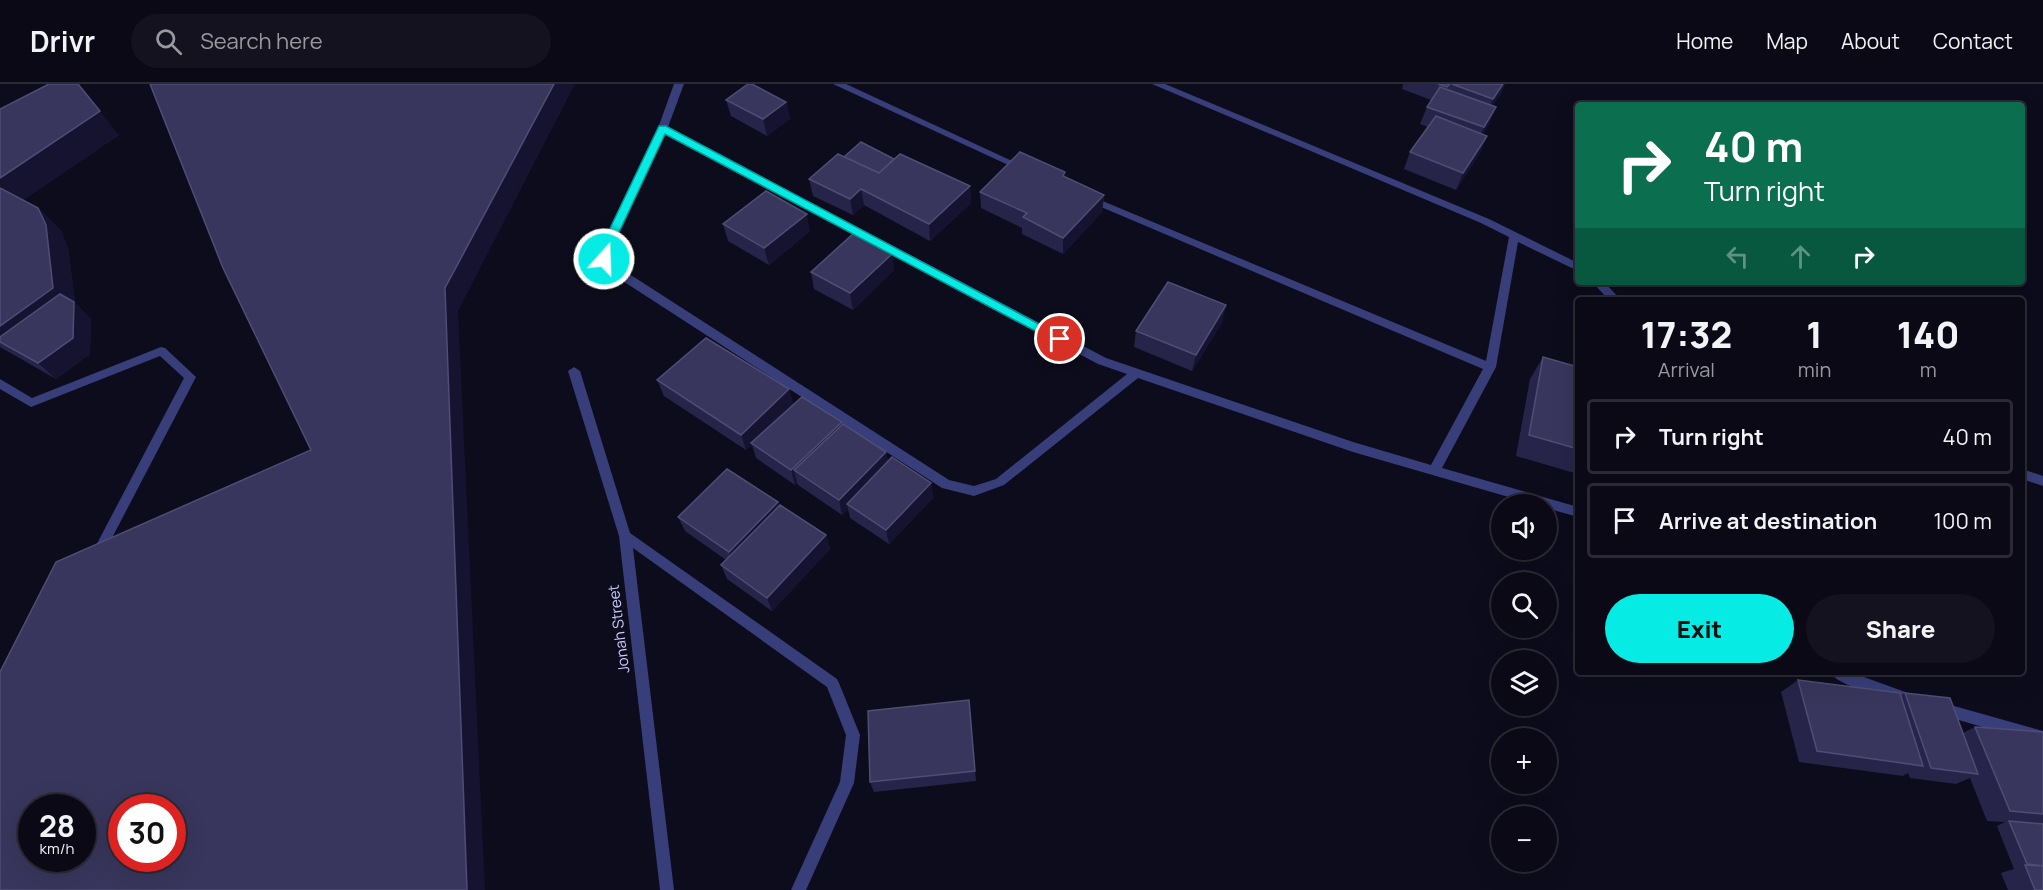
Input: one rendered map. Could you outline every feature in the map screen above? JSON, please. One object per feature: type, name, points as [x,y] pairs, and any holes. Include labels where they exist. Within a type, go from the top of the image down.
[{"type":"street","points":[[679,84],[663,128],[609,243],[604,259],[616,271],[946,484],[974,491],[1000,482],[1135,374]]},
{"type":"street","points":[[838,84],[1033,172]]},
{"type":"street","points":[[1157,84],[1514,235],[1575,266]]},
{"type":"street","points":[[663,128],[1102,361],[1353,447],[1575,511]]},
{"type":"street","points":[[1076,192],[1490,367]]},
{"type":"street","points":[[1435,469],[1490,367],[1514,235]]},
{"type":"street","points":[[1600,285],[1613,297]]},
{"type":"street","points":[[0,383],[31,403],[161,351],[189,377],[124,507],[88,569]]},
{"type":"street","name":"Jonah Street","points":[[574,371],[625,536],[667,890]]},
{"type":"street","points":[[2025,475],[2043,481]]},
{"type":"street","points":[[625,536],[832,683],[853,735],[847,783],[798,890]]},
{"type":"street","points":[[1843,675],[1926,704],[2043,738]]},
{"type":"building","points":[[49,84],[78,84],[100,111],[0,178],[0,109]]},
{"type":"building","points":[[150,84],[554,84],[445,288],[467,890],[0,890],[0,672],[56,562],[311,450],[223,268]]},
{"type":"building","points":[[748,84],[786,102],[763,119],[726,100]]},
{"type":"building","points":[[1452,84],[1503,84],[1493,99]]},
{"type":"building","points":[[1440,87],[1496,107],[1484,127],[1427,107]]},
{"type":"building","points":[[1436,116],[1487,136],[1463,173],[1410,152]]},
{"type":"building","points":[[861,142],[894,159],[879,173],[844,157]]},
{"type":"building","points":[[1020,152],[1065,172],[1063,176],[1104,195],[1063,238],[1023,217],[1027,213],[980,192]]},
{"type":"building","points":[[838,154],[879,173],[900,154],[970,186],[929,224],[861,189],[850,199],[809,179]]},
{"type":"building","points":[[0,188],[38,208],[46,225],[53,288],[0,326]]},
{"type":"building","points":[[766,191],[807,214],[764,248],[723,224]]},
{"type":"building","points":[[853,234],[892,254],[850,293],[811,272]]},
{"type":"building","points":[[1168,282],[1226,305],[1196,355],[1136,331]]},
{"type":"building","points":[[60,294],[74,302],[73,338],[38,363],[0,342],[0,337]]},
{"type":"building","points":[[706,338],[789,389],[741,435],[657,380]]},
{"type":"building","points":[[1543,357],[1575,366],[1575,448],[1529,435]]},
{"type":"building","points":[[802,397],[842,422],[791,470],[751,443]]},
{"type":"building","points":[[843,424],[886,452],[839,500],[794,470]]},
{"type":"building","points":[[892,457],[931,483],[886,530],[847,504]]},
{"type":"building","points":[[727,469],[778,502],[729,552],[678,517]]},
{"type":"building","points":[[780,505],[826,535],[767,598],[721,565]]},
{"type":"building","points":[[1798,680],[1900,693],[1923,766],[1817,751]]},
{"type":"building","points":[[1905,693],[1950,698],[1978,774],[1931,768]]},
{"type":"building","points":[[969,700],[975,771],[870,782],[868,711]]},
{"type":"building","points":[[1975,727],[2043,732],[2043,814],[2010,811]]},
{"type":"building","points":[[2009,821],[2043,824],[2043,866],[2027,864]]},
{"type":"building","points":[[2025,865],[2043,866],[2043,890],[2035,890]]},
{"type":"route","points":[[604,259],[609,243],[663,128],[1060,339]]}]
